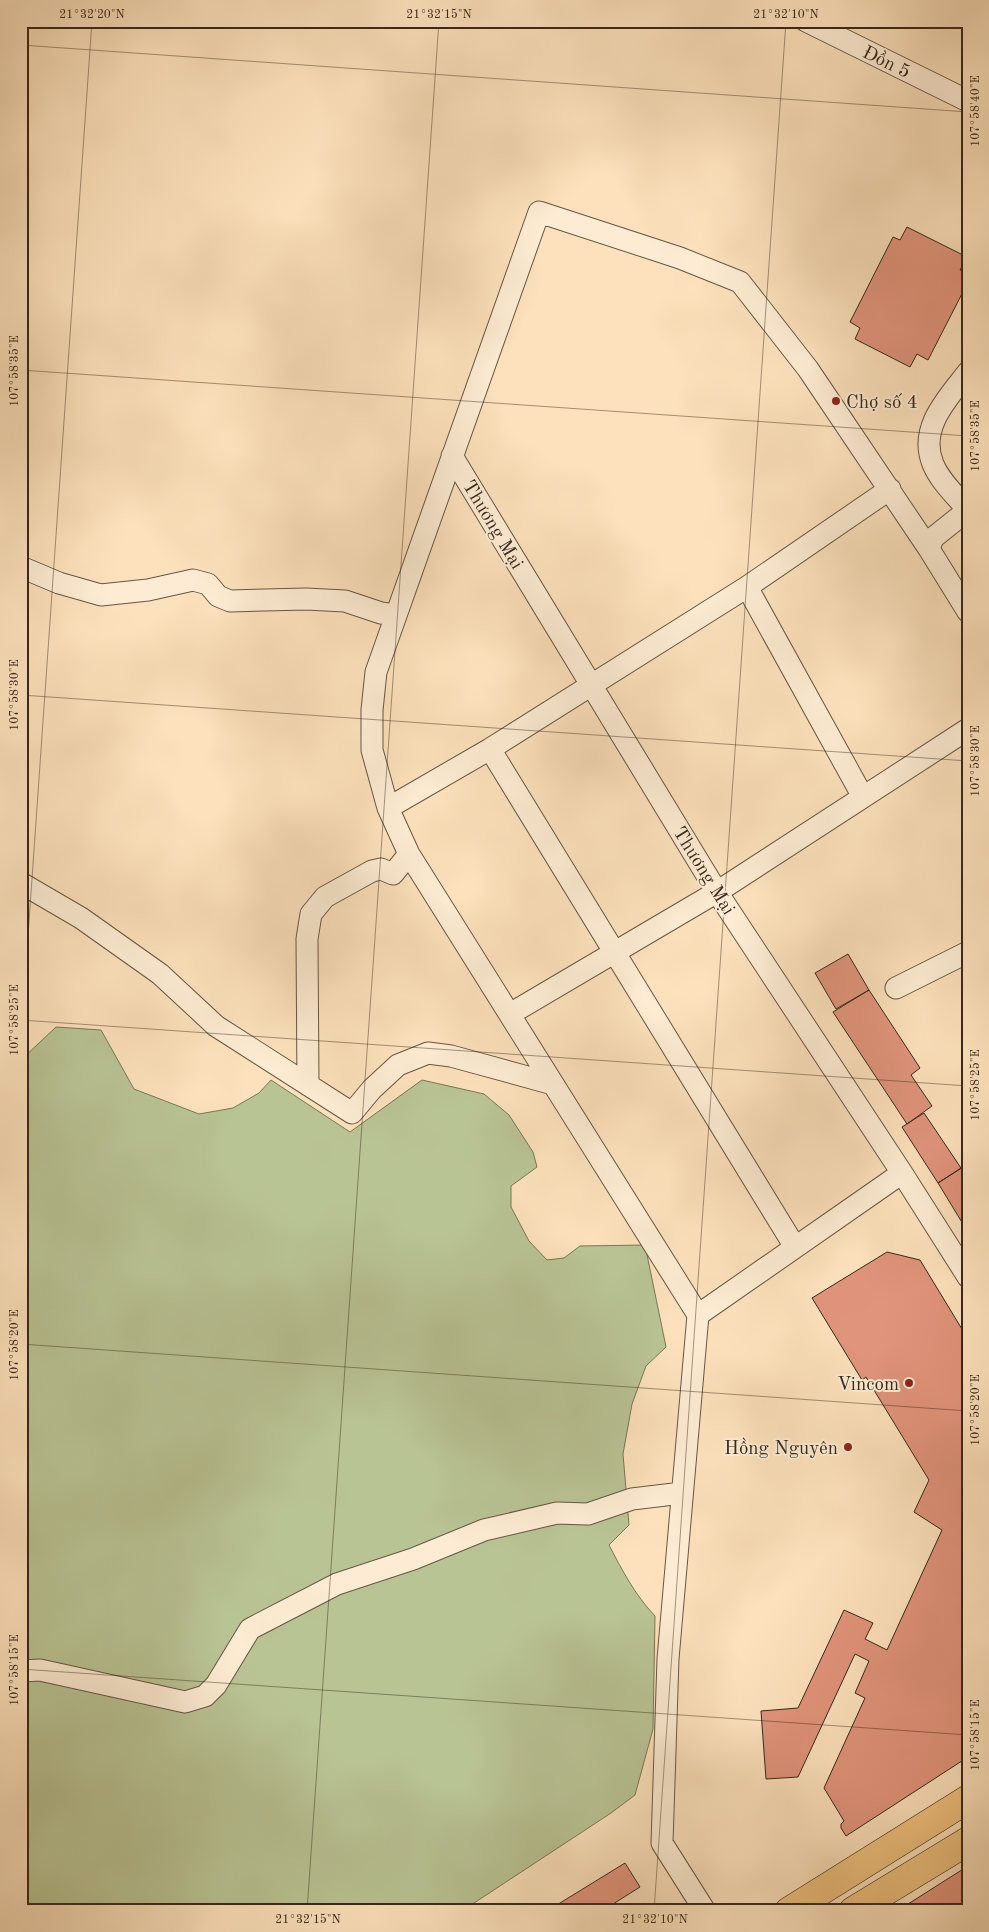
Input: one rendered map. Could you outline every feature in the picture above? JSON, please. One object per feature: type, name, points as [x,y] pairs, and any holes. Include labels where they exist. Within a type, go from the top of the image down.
[{"type":"highway","points":[[789,1911],[968,1799]]},
{"type":"highway","points":[[924,1826],[942,1856]]},
{"type":"highway","points":[[853,1911],[968,1841]]},
{"type":"street","name":"Đồn 5","points":[[806,21],[968,101]]},
{"type":"street","points":[[705,1911],[662,1843],[668,1659],[698,1315],[409,854],[388,808],[372,750],[372,710],[376,672],[539,212],[680,258],[740,282],[808,369],[930,549],[968,612]]},
{"type":"street","points":[[930,549],[932,538],[968,510],[933,464],[928,443],[932,424],[942,406],[968,372]]},
{"type":"street","name":"Thương Mại","points":[[452,456],[717,892],[902,1173],[968,1277]]},
{"type":"street","points":[[388,808],[490,748],[747,587],[890,489]]},
{"type":"street","points":[[21,567],[59,583],[101,595],[148,590],[193,580],[208,584],[218,596],[230,601],[306,599],[345,601],[381,613],[396,615]]},
{"type":"street","points":[[747,587],[863,797]]},
{"type":"street","points":[[510,1014],[717,892],[968,729]]},
{"type":"street","points":[[490,748],[795,1247]]},
{"type":"street","points":[[308,1085],[307,939],[311,914],[325,897],[372,871],[381,870],[393,874],[409,854]]},
{"type":"street","points":[[21,883],[81,918],[160,974],[216,1026],[352,1113],[372,1089],[398,1065],[428,1053],[451,1056],[554,1084]]},
{"type":"street","points":[[896,988],[968,952]]},
{"type":"street","points":[[698,1315],[902,1173]]},
{"type":"street","points":[[21,1671],[40,1670],[185,1702],[204,1696],[216,1685],[250,1629],[337,1584],[413,1559],[484,1530],[557,1513],[588,1514],[632,1499],[682,1493]]},
{"type":"green space","points":[[56,1027],[101,1030],[134,1089],[199,1114],[233,1108],[259,1093],[271,1080],[350,1132],[422,1080],[484,1094],[509,1115],[533,1152],[537,1167],[511,1186],[511,1207],[529,1241],[547,1260],[564,1258],[580,1246],[645,1245],[666,1347],[646,1366],[632,1404],[623,1454],[629,1525],[609,1545],[635,1591],[655,1616],[653,1729],[635,1795],[611,1813],[468,1907],[467,1911],[28,1911],[21,1908],[21,1060]]},
{"type":"building","points":[[907,227],[967,257],[960,270],[968,274],[968,282],[928,360],[917,354],[910,367],[855,339],[860,328],[850,322],[893,237],[900,240]]},
{"type":"building","points":[[848,954],[869,990],[836,1009],[815,973]]},
{"type":"building","points":[[869,990],[920,1068],[911,1075],[932,1106],[907,1124],[833,1012]]},
{"type":"building","points":[[924,1113],[961,1168],[938,1183],[902,1127]]},
{"type":"building","points":[[968,1164],[968,1221],[963,1224],[938,1183]]},
{"type":"building","points":[[887,1252],[920,1260],[968,1339],[968,1757],[846,1836],[841,1828],[841,1824],[844,1821],[824,1788],[865,1698],[855,1693],[869,1661],[855,1654],[798,1777],[766,1779],[761,1711],[798,1708],[844,1610],[873,1623],[865,1639],[887,1650],[942,1530],[914,1512],[929,1480],[866,1377],[862,1380],[812,1298]]},
{"type":"building","points":[[625,1863],[640,1887],[602,1911],[547,1911]]},
{"type":"building","points":[[968,1866],[968,1911],[897,1911]]},
{"type":"place","name":"Chợ số 4","points":[[836,401]]},
{"type":"place","name":"Vincom","points":[[909,1383]]},
{"type":"place","name":"Hồng Nguyên","points":[[848,1447]]}]
